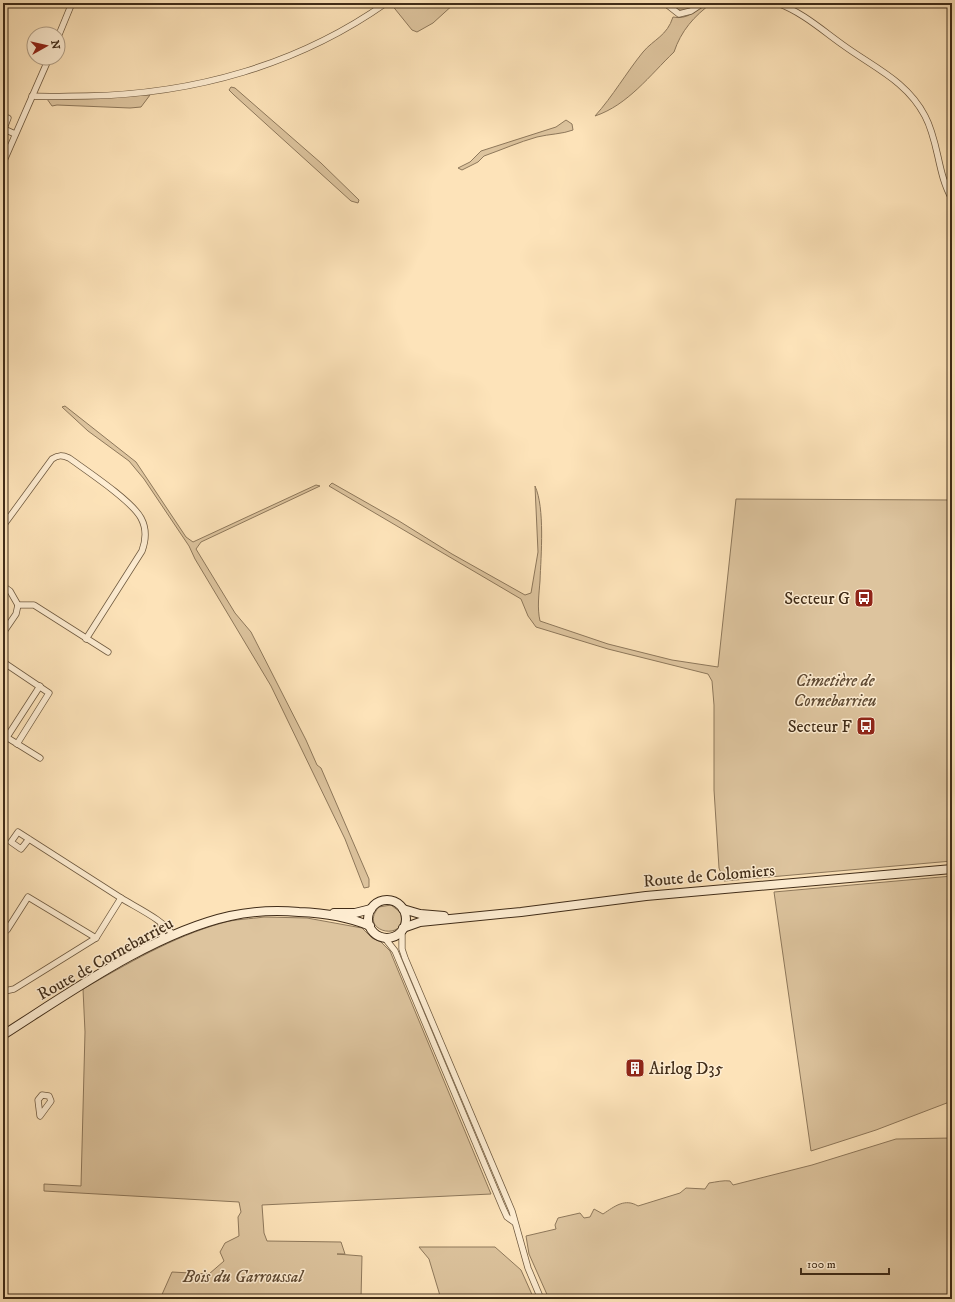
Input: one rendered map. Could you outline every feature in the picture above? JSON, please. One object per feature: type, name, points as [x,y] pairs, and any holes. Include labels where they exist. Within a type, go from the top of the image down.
[{"type":"main road","name":"Route de Colomiers","points":[[403,930],[420,922],[646,896],[952,869]]},
{"type":"main road","points":[[381,901],[394,901],[403,909],[406,922],[403,930],[395,936],[384,937],[373,931],[370,926],[369,918],[371,909],[381,901]]},
{"type":"main road","name":"Route de Cornebarrieu","points":[[3,1035],[87,982],[163,940],[215,920],[246,913],[285,911],[355,913],[371,909]]},
{"type":"main road","name":"Route de Colomiers","points":[[403,909],[420,914],[468,917]]},
{"type":"main road","name":"Route de Cornebarrieu","points":[[322,913],[370,926]]},
{"type":"street","points":[[63,26],[72,3]]},
{"type":"street","points":[[32,96],[128,95],[148,93],[188,87],[254,70],[290,56],[342,32],[386,3]]},
{"type":"street","points":[[665,3],[679,14],[691,12],[703,3]]},
{"type":"street","points":[[777,3],[801,14],[847,48],[880,68],[910,94],[920,107],[929,124],[942,176],[952,199]]},
{"type":"street","points":[[3,163],[45,66]]},
{"type":"street","points":[[8,118],[3,130],[15,134]]},
{"type":"street","points":[[3,526],[52,459],[63,455],[134,508],[145,529],[145,541],[142,552],[86,639]]},
{"type":"street","points":[[3,586],[10,591],[18,605],[16,614],[3,633]]},
{"type":"street","points":[[18,605],[34,605],[108,652]]},
{"type":"street","points":[[3,662],[49,692],[17,744]]},
{"type":"street","points":[[40,686],[5,736],[40,758]]},
{"type":"street","points":[[30,839],[161,924],[173,936]]},
{"type":"street","points":[[3,927],[7,930],[28,896],[96,938]]},
{"type":"street","points":[[3,989],[6,991],[14,989],[96,938],[120,898]]},
{"type":"street","points":[[161,924],[163,940]]},
{"type":"street","points":[[403,930],[402,948],[405,958],[512,1212],[528,1268],[541,1299]]},
{"type":"street","points":[[384,937],[395,951],[507,1217],[514,1222]]},
{"type":"green space","points":[[455,3],[433,23],[417,32],[412,30],[391,4]]},
{"type":"green space","points":[[668,3],[701,3],[692,8],[680,10]]},
{"type":"green space","points":[[706,3],[712,3],[699,13],[689,24],[680,37],[674,52],[628,97],[618,105],[595,116],[608,101],[643,52],[664,33],[673,17],[678,18],[687,16],[695,12]]},
{"type":"green space","points":[[231,87],[235,88],[321,163],[359,200],[358,203],[351,201],[234,95],[229,90]]},
{"type":"green space","points":[[150,95],[141,107],[130,108],[52,106],[47,99]]},
{"type":"green space","points":[[566,120],[572,124],[573,130],[530,139],[484,156],[478,162],[462,170],[458,168],[470,162],[481,151],[556,127]]},
{"type":"green space","points":[[65,406],[136,462],[186,537],[193,542],[316,485],[320,486],[201,542],[196,549],[235,613],[251,632],[306,740],[317,765],[321,768],[369,879],[369,887],[364,888],[345,839],[271,686],[195,559],[189,546],[144,479],[129,461],[88,431],[62,407]]},
{"type":"green space","name":"Cimetière de Cornebarrieu","points":[[332,483],[525,595],[531,593],[538,552],[535,486],[540,506],[541,519],[538,606],[540,621],[608,644],[672,660],[718,667],[736,499],[952,500],[952,861],[724,881],[719,868],[714,790],[714,705],[712,681],[708,674],[608,649],[536,627],[528,616],[521,599],[329,486]]},
{"type":"green space","points":[[952,876],[952,1101],[876,1130],[811,1151],[774,892]]},
{"type":"green space","points":[[391,905],[400,912],[401,922],[398,928],[392,931],[385,931],[378,928],[374,923],[374,916],[379,907]]},
{"type":"green space","name":"Bois du Garroussal","points":[[264,917],[307,918],[362,928],[372,938],[381,942],[390,951],[491,1194],[262,1205],[264,1233],[267,1241],[341,1242],[345,1254],[337,1254],[362,1256],[361,1299],[160,1299],[172,1272],[209,1274],[224,1261],[220,1252],[225,1243],[239,1236],[238,1217],[241,1212],[239,1202],[44,1191],[44,1184],[81,1186],[85,1032],[83,989],[150,952],[185,936],[227,922]]},
{"type":"green space","points":[[952,1138],[952,1299],[549,1299],[529,1254],[526,1236],[556,1229],[555,1225],[558,1218],[580,1213],[584,1218],[590,1217],[594,1209],[603,1214],[624,1203],[638,1206],[680,1193],[686,1188],[705,1189],[709,1183],[730,1181],[733,1185],[812,1165],[896,1139]]},
{"type":"green space","points":[[419,1247],[495,1247],[521,1270],[534,1299],[441,1299],[429,1259]]},
{"type":"place","name":"Secteur G","points":[[864,598]]},
{"type":"place","name":"Secteur F","points":[[866,726]]},
{"type":"place","name":"Airlog D35","points":[[635,1068]]}]
